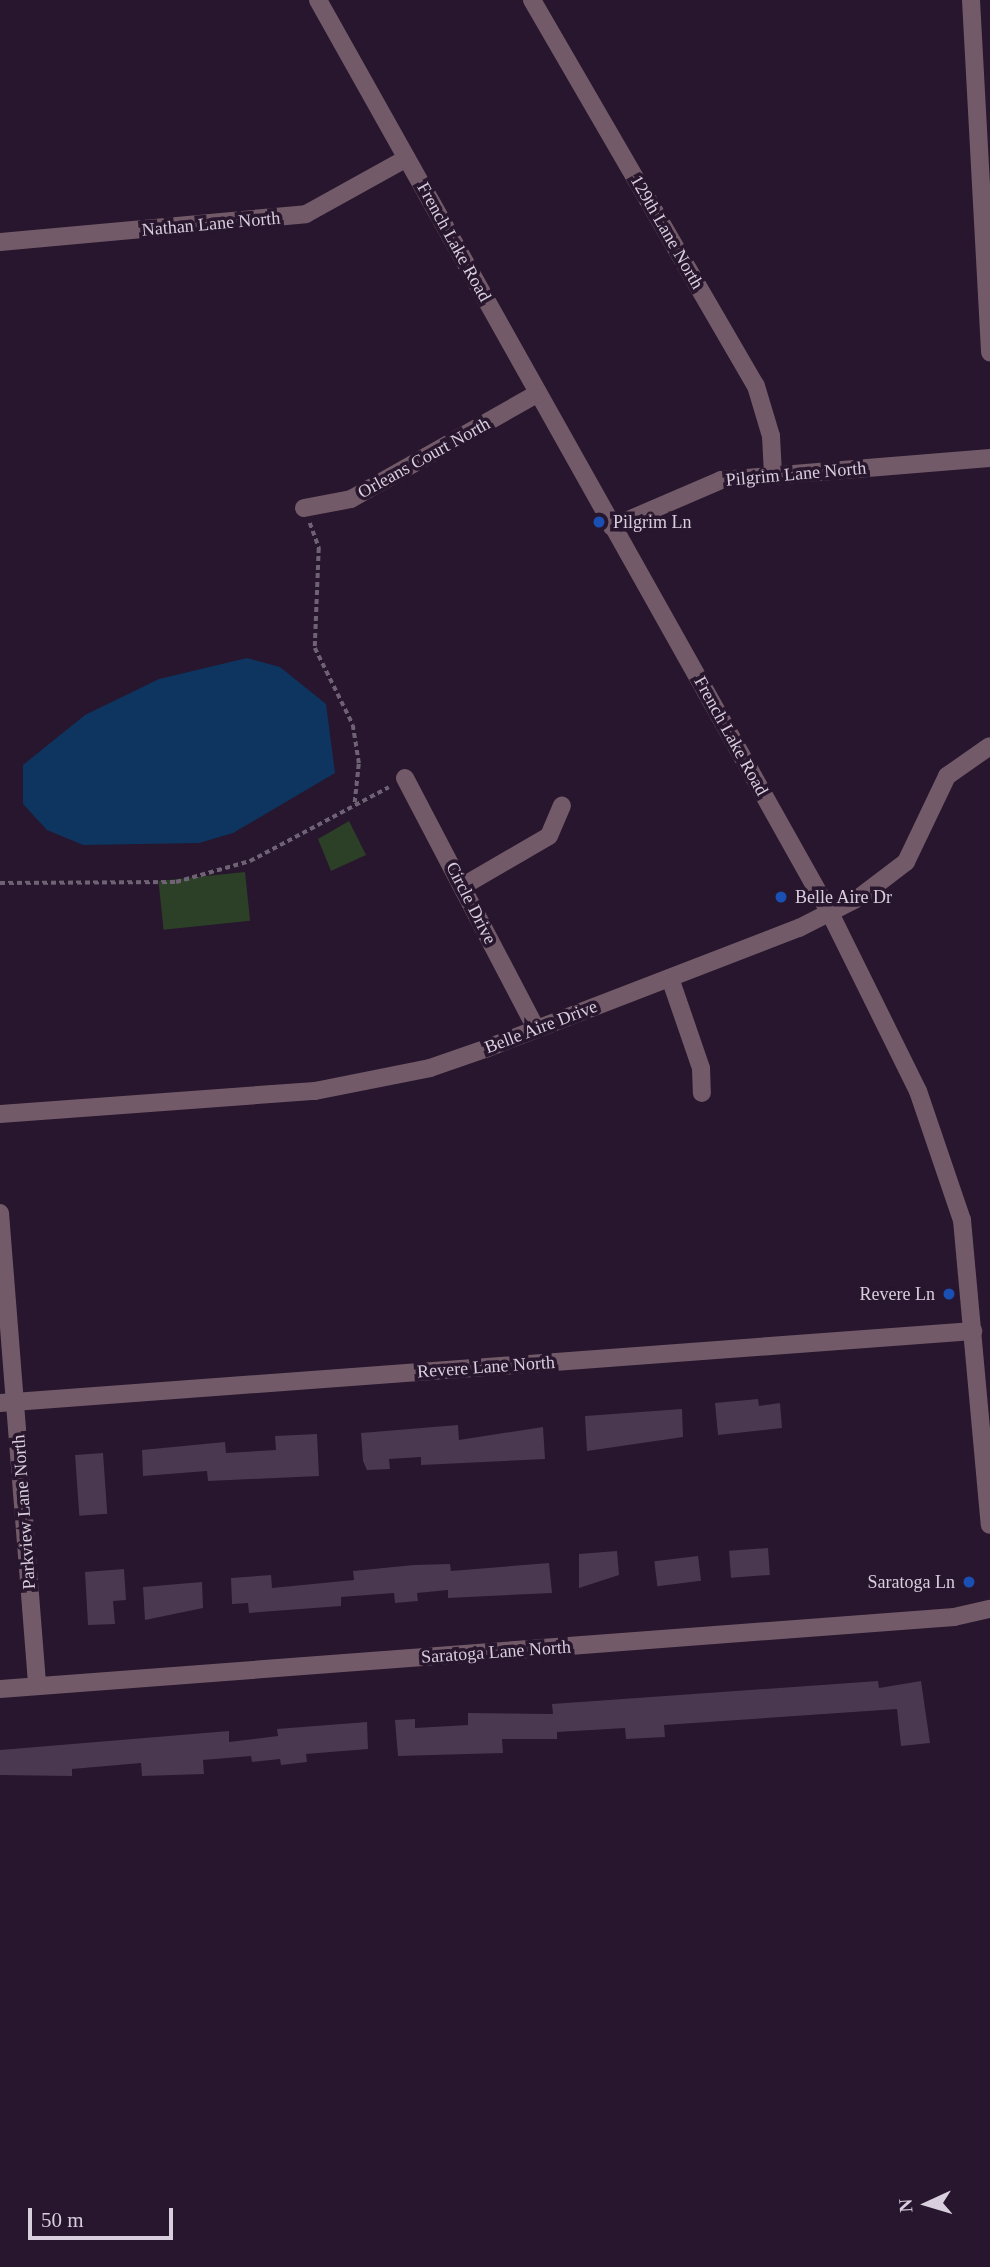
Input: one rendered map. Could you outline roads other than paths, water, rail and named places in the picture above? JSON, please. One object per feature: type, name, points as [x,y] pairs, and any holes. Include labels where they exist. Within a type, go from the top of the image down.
[{"type":"street","name":"French Lake Road","points":[[318,0],[830,913],[944,1152],[962,1220],[990,1525]]},
{"type":"street","name":"129th Lane North","points":[[532,0],[756,386],[771,436],[773,475]]},
{"type":"street","points":[[971,0],[990,352]]},
{"type":"street","name":"Nathan Lane North","points":[[0,242],[306,214],[407,158]]},
{"type":"street","name":"Orleans Court North","points":[[304,509],[351,499],[538,393]]},
{"type":"street","name":"Pilgrim Lane North","points":[[612,527],[694,488],[773,475],[990,458]]},
{"type":"street","name":"Belle Aire Drive","points":[[0,1114],[315,1091],[430,1068],[536,1029],[830,913],[906,862],[947,776],[990,746]]},
{"type":"street","name":"Circle Drive","points":[[405,778],[536,1029]]},
{"type":"street","points":[[463,886],[549,836],[562,806]]},
{"type":"street","points":[[670,978],[698,1055],[702,1093]]},
{"type":"street","name":"Parkview Lane North","points":[[0,1213],[8,1403],[37,1686]]},
{"type":"street","name":"Revere Lane North","points":[[8,1403],[973,1331]]},
{"type":"street","name":"Saratoga Lane North","points":[[0,1689],[954,1617],[990,1609]]},
{"type":"water","points":[[247,658],[280,667],[326,704],[335,773],[233,833],[199,843],[83,845],[47,830],[23,804],[23,765],[85,715],[159,679]]},
{"type":"place","name":"Pilgrim Ln","points":[[599,522]]},
{"type":"place","name":"Belle Aire Dr","points":[[781,897]]},
{"type":"place","name":"Revere Ln","points":[[949,1294]]},
{"type":"place","name":"Saratoga Ln","points":[[969,1582]]}]
